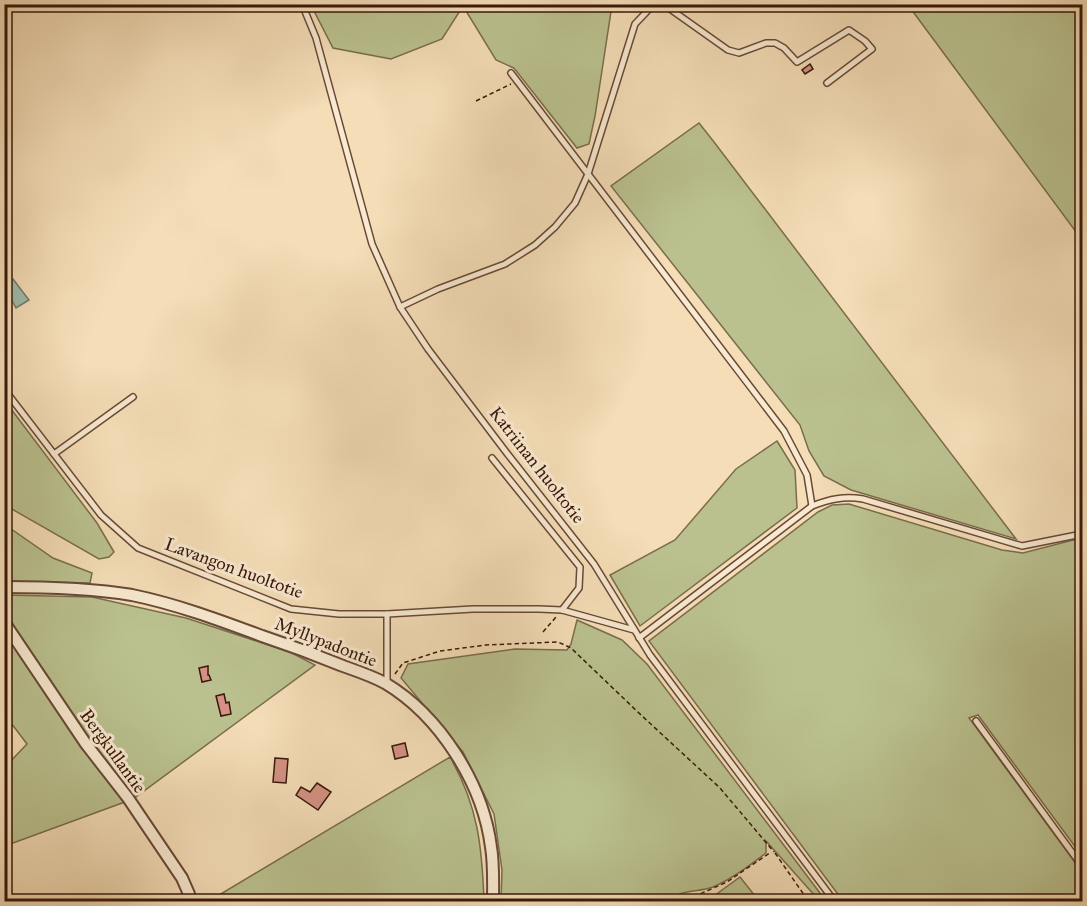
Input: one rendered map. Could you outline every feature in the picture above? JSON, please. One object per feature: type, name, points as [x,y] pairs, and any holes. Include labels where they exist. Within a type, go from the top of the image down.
[{"type":"street","name":"Myllypadontie","points":[[4,587],[131,595],[209,616],[387,684],[428,720],[452,749],[471,781],[484,814],[492,848],[493,902]]},
{"type":"street","name":"Bergkullantie","points":[[4,622],[86,744],[128,798],[176,869],[189,894],[190,902]]},
{"type":"lane","name":"Katriinan huoltotie","points":[[302,4],[316,38],[372,244],[400,307],[428,349],[594,564],[639,638],[835,902]]},
{"type":"lane","points":[[400,307],[438,289],[506,264],[535,245],[555,227],[575,203],[588,174],[635,24],[654,4]]},
{"type":"lane","points":[[663,4],[728,50],[739,52],[766,43],[775,43],[784,48],[797,62],[849,30],[872,49],[827,83]]},
{"type":"lane","points":[[511,73],[784,431],[807,475],[812,506]]},
{"type":"lane","name":"Lavangon huoltotie","points":[[4,389],[101,515],[138,548],[291,609],[339,614],[473,609],[562,610],[634,630]]},
{"type":"lane","points":[[54,454],[133,397]]},
{"type":"lane","points":[[492,458],[580,567],[579,588],[562,610]]},
{"type":"lane","points":[[639,638],[812,506],[833,498],[863,499],[1022,546],[1083,534]]},
{"type":"lane","points":[[387,614],[387,684]]},
{"type":"lane","points":[[976,721],[1083,866]]},
{"type":"path","points":[[476,100],[517,81]]},
{"type":"path","points":[[543,632],[562,610]]},
{"type":"path","points":[[403,663],[440,651],[486,645],[558,642],[571,648],[640,716],[720,788],[773,852],[809,902]]},
{"type":"path","points":[[690,901],[727,882],[773,852]]},
{"type":"green space","points":[[311,5],[612,5],[589,144],[577,148],[514,68],[496,60],[463,6],[442,39],[391,59],[333,48]]},
{"type":"green space","points":[[908,5],[1082,5],[1082,240]]},
{"type":"green space","points":[[699,123],[1016,539],[851,490],[824,476],[809,451],[800,425],[611,186]]},
{"type":"green space","points":[[5,401],[97,523],[114,552],[109,557],[99,559],[10,508],[5,499]]},
{"type":"green space","points":[[777,441],[795,470],[797,508],[640,626],[610,575],[675,540],[736,469]]},
{"type":"green space","points":[[849,504],[1002,550],[1023,553],[1073,540],[1082,540],[1082,856],[978,715],[969,718],[1082,872],[1082,901],[843,901],[649,641],[818,512],[832,505]]},
{"type":"green space","points":[[4,524],[53,558],[92,573],[90,583],[5,581]]},
{"type":"green space","points":[[5,595],[92,597],[186,618],[290,652],[315,665],[133,799],[5,846],[5,767],[27,744],[5,715]]},
{"type":"green space","points":[[577,620],[622,640],[647,664],[826,901],[821,901],[816,897],[766,841],[766,853],[734,876],[707,889],[684,892],[669,901],[501,901],[502,870],[494,814],[463,752],[401,678],[408,664],[515,649],[567,650],[571,644]]},
{"type":"green space","points":[[450,757],[473,810],[480,844],[484,901],[209,901]]},
{"type":"green space","points":[[740,877],[759,901],[707,901]]},
{"type":"shaded area","points":[[13,279],[29,300],[16,308],[5,288],[5,285]]},
{"type":"building","points":[[810,64],[813,69],[805,74],[802,70]]},
{"type":"building","points":[[208,666],[208,675],[211,680],[202,682],[199,668]]},
{"type":"building","points":[[224,694],[226,703],[229,702],[231,714],[221,716],[216,696]]},
{"type":"building","points":[[405,743],[408,756],[395,759],[392,746]]},
{"type":"building","points":[[275,758],[288,759],[286,783],[273,782]]},
{"type":"building","points":[[317,783],[331,792],[318,810],[296,795],[301,787],[310,792]]}]
